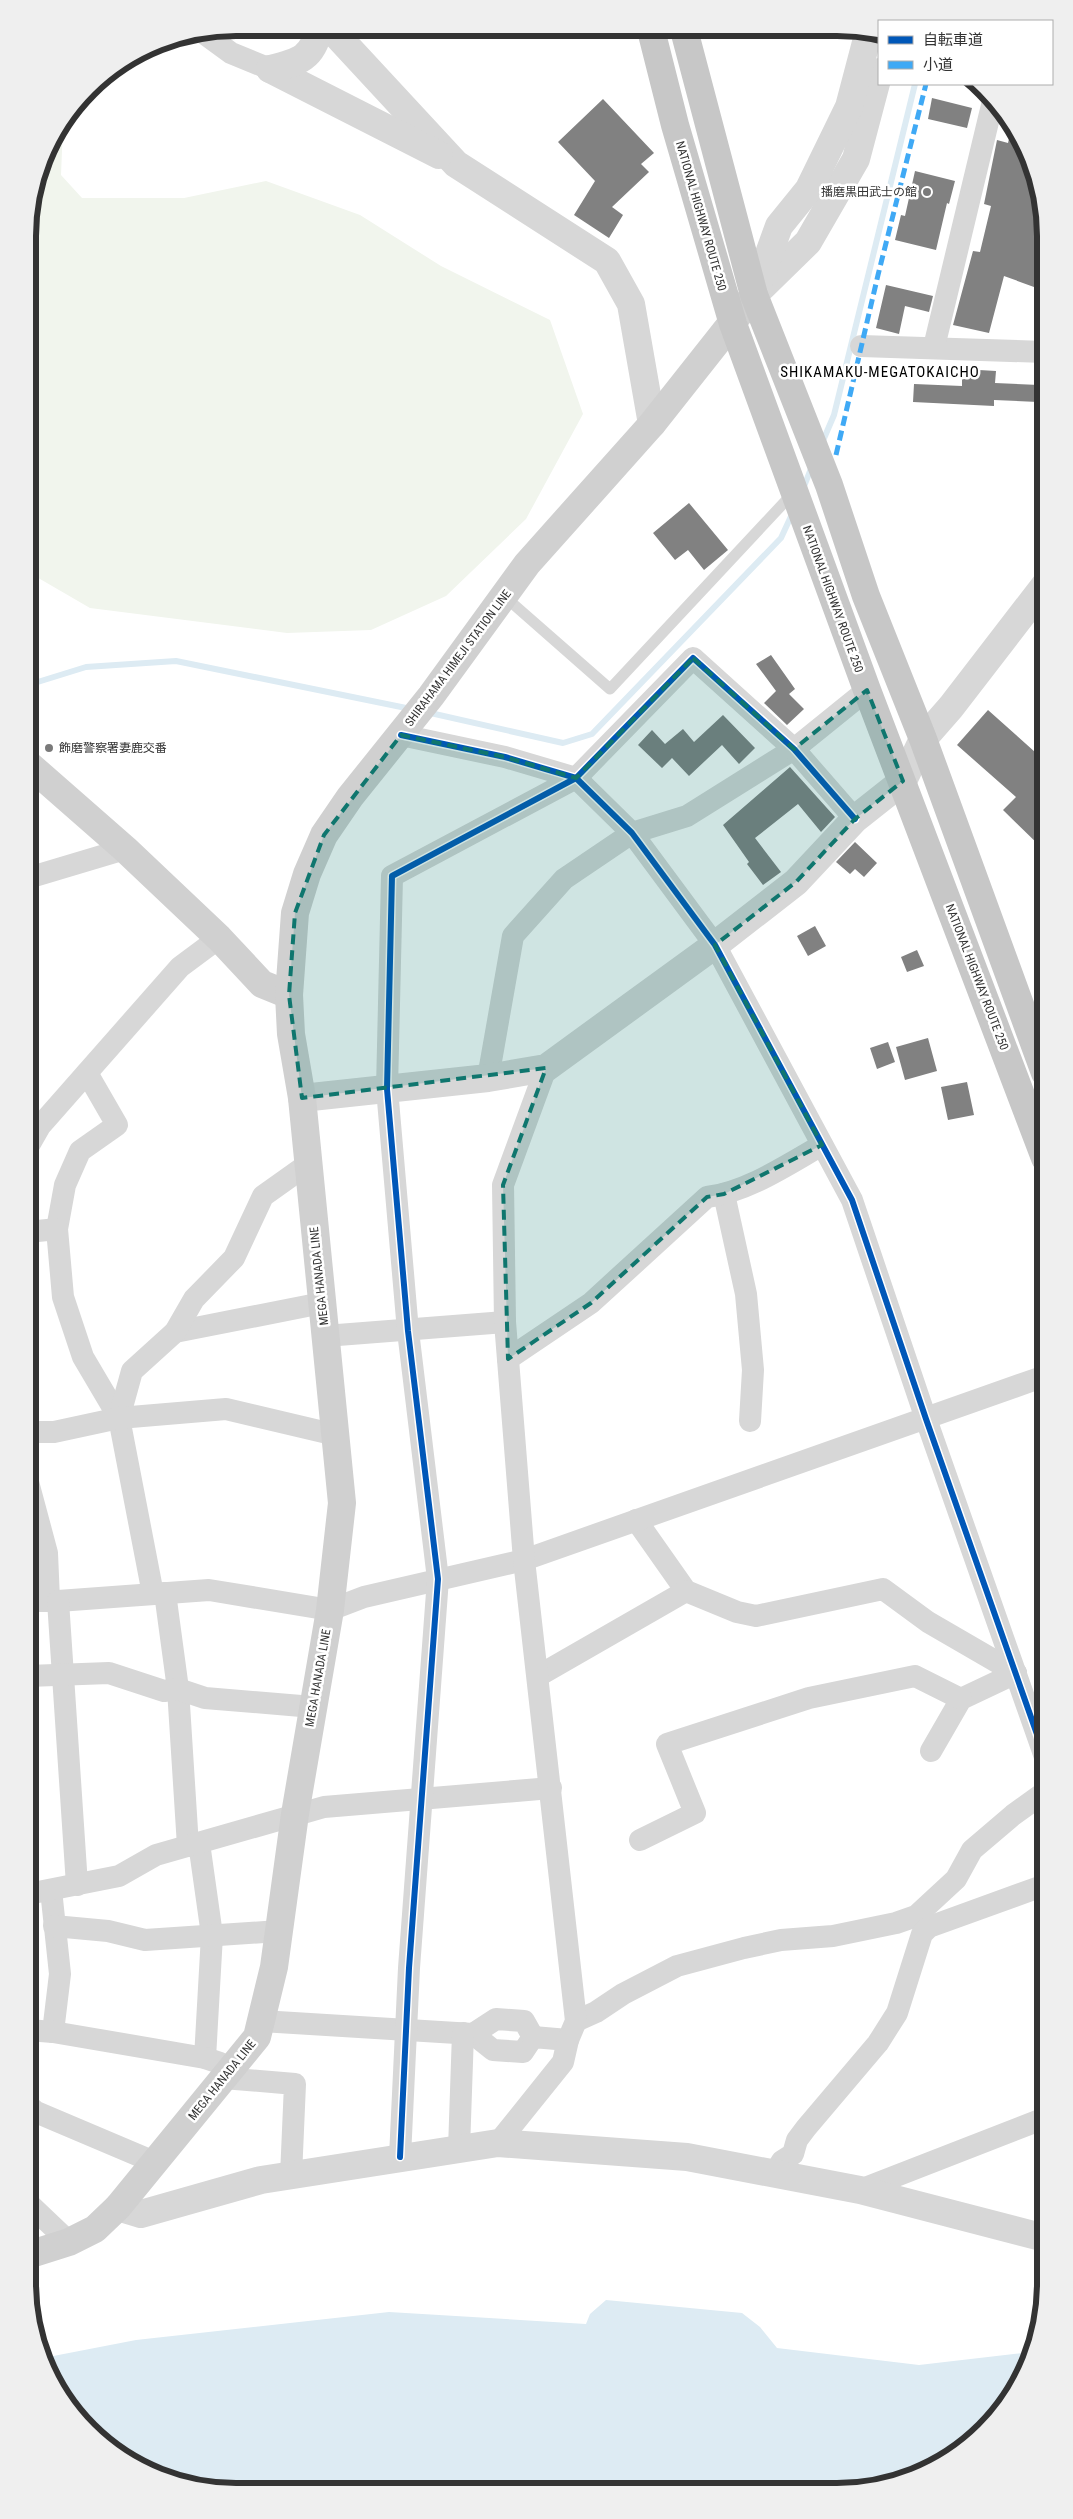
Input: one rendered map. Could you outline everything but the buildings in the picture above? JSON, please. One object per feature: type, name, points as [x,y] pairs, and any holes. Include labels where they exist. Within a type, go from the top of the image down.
[{"type":"highway","name":"NATIONAL HIGHWAY ROUTE 250","points":[[653,36],[675,125],[733,324],[866,690],[903,781],[1037,1137]]},
{"type":"highway","points":[[686,36],[754,295],[829,485],[866,596],[923,739],[1037,1050]]},
{"type":"main road","name":"SHIRAHAMA HIMEJI STATION LINE","points":[[289,995],[295,913],[307,874],[324,835],[350,796],[406,729],[527,564],[652,424],[733,324],[754,295]]},
{"type":"main road","points":[[36,771],[125,849],[219,938],[262,984],[289,995]]},
{"type":"main road","name":"MEGA HANADA LINE","points":[[36,2252],[69,2242],[95,2229],[118,2207],[257,2037],[274,1967],[295,1814],[330,1610],[342,1503],[302,1098],[291,1034],[289,995]]},
{"type":"street","points":[[270,69],[297,62],[315,45],[317,36]]},
{"type":"street","points":[[337,36],[456,164]]},
{"type":"street","points":[[211,38],[231,52],[270,69],[456,164],[607,261],[631,304],[652,424]]},
{"type":"street","points":[[754,295],[779,226],[809,190],[846,114],[867,39]]},
{"type":"street","points":[[754,295],[808,242],[856,159],[878,76]]},
{"type":"street","points":[[934,347],[990,108]]},
{"type":"street","points":[[861,346],[1037,351]]},
{"type":"street","points":[[302,1098],[488,1078],[546,1068],[715,945],[796,882],[855,819],[903,781],[923,739],[951,707],[1037,595]]},
{"type":"street","points":[[400,2157],[406,2029],[438,1579],[408,1330],[387,1088],[392,876],[576,778],[693,658],[794,749],[855,819]]},
{"type":"street","points":[[488,1078],[513,936],[564,879],[632,833],[686,816],[794,749],[866,690]]},
{"type":"street","points":[[406,729],[576,778],[632,833],[715,945],[852,1200],[926,1419],[1037,1734]]},
{"type":"street","points":[[36,876],[125,849]]},
{"type":"street","points":[[36,1133],[40,1126],[180,967],[219,938]]},
{"type":"street","points":[[498,2143],[563,2062],[572,2031],[550,1788],[524,1560],[505,1322],[503,1185],[546,1068]]},
{"type":"street","points":[[87,1073],[117,1125],[80,1151],[65,1185],[57,1229],[63,1297],[84,1356],[119,1418],[159,1593],[178,1689],[193,1844],[212,1936],[205,2058]]},
{"type":"street","points":[[508,1359],[591,1303],[707,1196],[724,1194],[776,1171],[822,1146]]},
{"type":"street","points":[[119,1418],[132,1371],[175,1332],[194,1299],[234,1258],[263,1196],[308,1164]]},
{"type":"street","points":[[724,1194],[746,1294],[753,1370],[750,1420]]},
{"type":"street","points":[[36,1231],[57,1229]]},
{"type":"street","points":[[175,1332],[322,1302]]},
{"type":"street","points":[[325,1336],[505,1322]]},
{"type":"street","points":[[45,1601],[209,1590],[330,1610],[364,1597],[524,1560],[1037,1379]]},
{"type":"street","points":[[36,1432],[54,1432],[119,1418],[226,1409],[336,1435]]},
{"type":"street","points":[[36,1512],[47,1553],[45,1601],[63,1676],[77,1885]]},
{"type":"street","points":[[636,1520],[686,1591],[737,1612],[756,1616],[883,1589],[928,1622],[1016,1673]]},
{"type":"street","points":[[538,1676],[686,1591]]},
{"type":"street","points":[[36,1676],[109,1673],[164,1691],[178,1689],[205,1698],[313,1707]]},
{"type":"street","points":[[932,1751],[961,1700],[1016,1673]]},
{"type":"street","points":[[640,1840],[695,1813],[667,1744],[809,1698],[915,1676],[961,1700]]},
{"type":"street","points":[[36,1893],[119,1876],[156,1855],[324,1807],[550,1788]]},
{"type":"street","points":[[532,2037],[572,2031],[623,1994],[678,1966],[700,1959],[781,1940],[815,1938],[855,1932],[916,1916],[956,1879],[972,1850],[1013,1815],[1037,1798]]},
{"type":"street","points":[[774,2174],[782,2161],[793,2154],[797,2140],[878,2043],[898,2013],[922,1934],[929,1927],[1037,1888]]},
{"type":"street","points":[[51,1890],[60,1974],[53,2032]]},
{"type":"street","points":[[54,1926],[108,1931],[145,1940],[279,1931]]},
{"type":"street","points":[[468,2034],[496,2019],[524,2022],[532,2037]]},
{"type":"street","points":[[261,2021],[468,2034],[493,2050],[523,2052],[532,2037]]},
{"type":"street","points":[[36,2031],[205,2058],[228,2073],[296,2084],[290,2176]]},
{"type":"street","points":[[459,2149],[468,2034]]},
{"type":"street","points":[[36,2112],[154,2162]]},
{"type":"street","points":[[860,2190],[1037,2121]]},
{"type":"street","points":[[118,2207],[141,2214],[261,2180],[498,2143],[687,2157],[860,2190],[1037,2236]]},
{"type":"street","points":[[36,2211],[69,2242]]},
{"type":"lane","points":[[504,596],[610,689],[794,492]]},
{"type":"highlighted area","points":[[693,658],[794,749],[867,690],[903,781],[855,819],[796,882],[715,945],[822,1145],[724,1194],[707,1197],[591,1303],[508,1359],[503,1185],[546,1068],[302,1098],[289,995],[295,913],[324,835],[401,735],[505,757],[576,778]]},
{"type":"shaded area","points":[[63,137],[61,175],[82,198],[184,198],[266,181],[360,215],[441,266],[550,320],[583,414],[526,519],[446,596],[371,630],[287,633],[90,608],[36,577],[36,236],[38,210],[43,185],[51,160]]},
{"type":"shaded area","points":[[606,2300],[742,2313],[760,2327],[777,2348],[919,2365],[1024,2353],[1010,2383],[987,2415],[969,2433],[948,2449],[913,2468],[888,2476],[863,2481],[837,2483],[236,2483],[197,2479],[160,2468],[136,2456],[104,2433],[86,2415],[70,2394],[50,2357],[136,2340],[389,2312],[586,2324],[590,2314]]},
{"type":"waterway","points":[[822,443],[834,415],[915,85]]},
{"type":"waterway","points":[[803,489],[812,466]]},
{"type":"waterway","points":[[426,712],[563,743],[592,734],[781,538],[793,512]]},
{"type":"waterway","points":[[36,683],[86,667],[176,661],[411,709]]},
{"type":"marked path","points":[[836,455],[878,275],[926,85]]},
{"type":"cycle path","points":[[400,2157],[409,1968],[438,1579],[408,1331],[387,1089],[392,876],[576,778],[693,658],[794,749],[855,819]]},
{"type":"cycle path","points":[[401,735],[505,757],[576,778],[632,833],[715,945],[852,1200],[926,1419],[1037,1734]]},
{"type":"place","name":"播磨黒田武士の館","points":[[927,192]]},
{"type":"place","name":"飾磨警察署妻鹿交番","points":[[49,748]]},
{"type":"district","name":"SHIKAMAKU-MEGATOKAICHO","points":[[880,372]]}]
